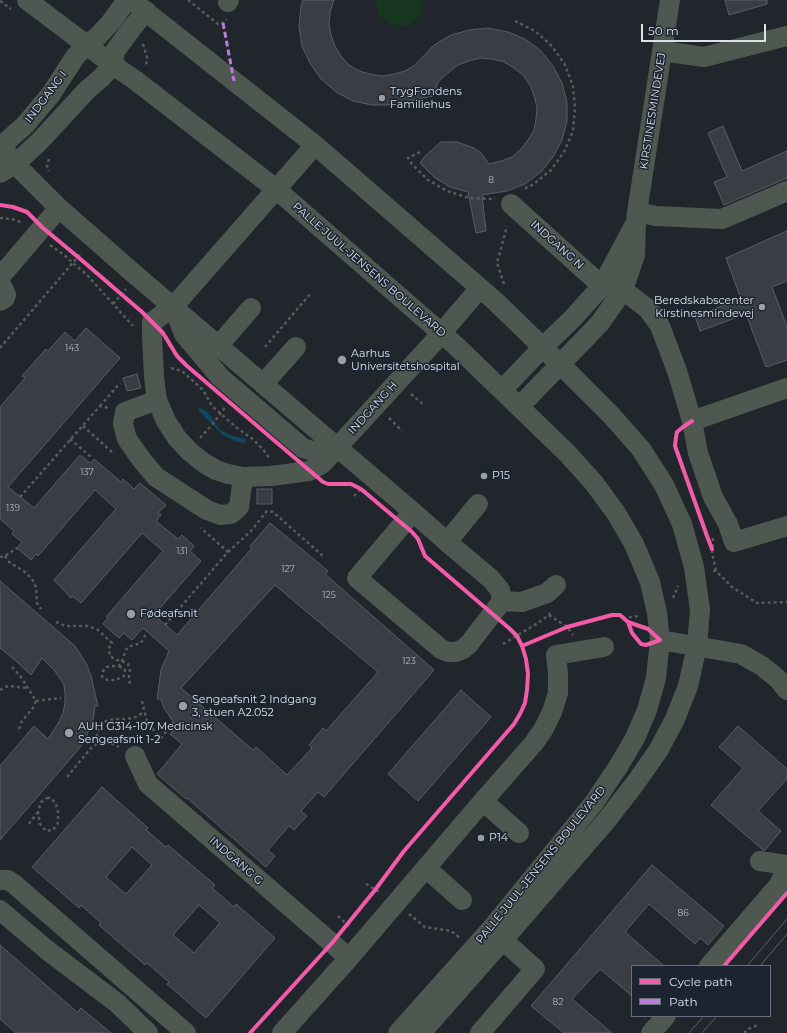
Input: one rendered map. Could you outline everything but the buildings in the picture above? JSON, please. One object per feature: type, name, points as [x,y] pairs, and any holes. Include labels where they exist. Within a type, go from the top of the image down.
[{"type":"street","name":"PALLE JUUL-JENSENS BOULEVARD","points":[[27,0],[135,80],[276,189],[441,333],[567,453],[594,483],[616,513],[634,544],[650,582],[657,613],[660,640],[656,678],[647,710],[636,738],[593,804],[422,1033]]},
{"type":"street","name":"INDGANG I","points":[[1,147],[25,126],[51,94],[75,57],[111,22],[127,0]]},
{"type":"street","name":"KIRSTINESMINDEVEJ","points":[[519,407],[600,323],[623,290],[635,255],[637,217],[670,0]]},
{"type":"street","name":"PALLE JUUL-JENSENS BOULEVARD","points":[[145,10],[315,145],[480,288],[543,347],[611,415],[641,449],[664,485],[682,524],[694,568],[700,610],[697,646],[688,686],[675,719],[654,756],[606,821],[497,934],[473,949],[398,1033]]},
{"type":"street","points":[[8,169],[39,142],[87,90],[113,65],[116,51],[145,10]]},
{"type":"street","points":[[662,50],[704,57],[787,36]]},
{"type":"street","points":[[174,307],[315,145]]},
{"type":"street","points":[[1,147],[8,169],[59,208],[219,345],[263,384],[333,452],[413,512],[491,579],[500,590],[502,601],[469,644],[456,652],[448,652],[441,649],[357,578],[413,512]]},
{"type":"street","points":[[637,217],[656,216],[722,219],[787,191]]},
{"type":"street","name":"INDGANG N","points":[[510,197],[602,286]]},
{"type":"street","points":[[0,277],[36,222],[59,208]]},
{"type":"street","name":"KIRSTINESMINDEVEJ","points":[[502,390],[572,319],[602,286],[637,217]]},
{"type":"street","points":[[0,283],[6,295],[5,298],[0,301]]},
{"type":"street","points":[[602,286],[623,290],[648,309],[660,326],[677,371],[692,421],[698,454],[713,497],[728,524],[734,542],[787,526]]},
{"type":"street","name":"INDGANG H","points":[[174,307],[152,322],[154,377],[158,400],[166,421],[177,438],[189,451],[216,470],[243,477],[271,476],[309,471],[322,464],[480,288]]},
{"type":"street","points":[[174,307],[184,334],[220,377],[303,448],[333,452]]},
{"type":"street","points":[[219,345],[251,308]]},
{"type":"street","points":[[263,384],[296,347]]},
{"type":"street","points":[[692,421],[787,388]]},
{"type":"street","points":[[158,400],[125,412],[123,424],[127,439],[156,477],[207,510],[220,515],[231,514],[239,507],[243,477]]},
{"type":"street","points":[[447,542],[478,504]]},
{"type":"street","points":[[502,601],[522,602],[547,593],[556,585]]},
{"type":"street","points":[[660,640],[740,654],[762,666],[778,679],[787,690]]},
{"type":"street","points":[[282,1033],[396,904],[483,800],[534,743],[543,730],[552,712],[558,693],[556,655],[604,647]]},
{"type":"street","name":"INDGANG G","points":[[135,756],[148,784],[349,958]]},
{"type":"street","points":[[483,800],[519,833]]},
{"type":"street","points":[[760,861],[787,865]]},
{"type":"street","points":[[426,868],[462,900]]},
{"type":"street","points":[[710,965],[778,886],[787,870]]},
{"type":"street","points":[[0,880],[8,880],[14,884],[186,1033]]},
{"type":"street","points":[[0,910],[47,950],[117,1004],[148,1033]]},
{"type":"street","points":[[480,1033],[535,969],[497,934]]},
{"type":"street","points":[[651,1033],[665,1017]]},
{"type":"path","points":[[135,80],[146,67],[147,57],[143,45],[145,36],[145,10]]},
{"type":"path","points":[[420,152],[408,158],[428,180],[447,191],[469,198],[491,199],[510,197],[534,184],[551,170],[564,152],[572,131],[575,108],[573,86],[565,65],[552,46],[535,31],[515,21]]},
{"type":"path","points":[[48,159],[47,166],[49,172]]},
{"type":"path","points":[[23,223],[36,222]]},
{"type":"path","points":[[0,348],[94,238]]},
{"type":"path","points":[[72,252],[83,261]]},
{"type":"path","points":[[116,290],[127,299]]},
{"type":"path","points":[[265,347],[312,293]]},
{"type":"path","points":[[20,497],[120,384]]},
{"type":"path","points":[[410,393],[424,405]]},
{"type":"path","points":[[204,433],[212,425],[229,402]]},
{"type":"path","points":[[100,406],[125,412]]},
{"type":"path","points":[[389,418],[402,431]]},
{"type":"path","points":[[82,426],[117,456]]},
{"type":"path","points":[[70,439],[90,457]]},
{"type":"path","points":[[356,486],[367,493]]},
{"type":"path","points":[[166,625],[228,552],[250,531],[267,510],[273,512],[323,556]]},
{"type":"path","points":[[198,526],[228,552]]},
{"type":"path","points":[[707,536],[712,549]]},
{"type":"path","points":[[0,557],[17,548]]},
{"type":"path","points":[[4,556],[9,562],[25,572],[32,579],[36,587],[37,603],[41,609]]},
{"type":"path","points":[[503,644],[515,634],[548,615],[560,596],[556,585]]},
{"type":"path","points":[[548,615],[567,627],[575,638],[581,651]]},
{"type":"path","points":[[620,615],[628,622]]},
{"type":"path","points":[[56,622],[65,626],[88,626],[98,630],[112,643],[109,648],[110,656],[116,660],[128,664],[130,670],[130,686]]},
{"type":"path","points":[[560,630],[574,625]]},
{"type":"path","points":[[119,666],[124,652],[128,647],[141,643],[147,632]]},
{"type":"path","points":[[515,634],[519,641]]},
{"type":"path","points":[[124,676],[125,670],[119,666],[113,666],[107,667],[103,671],[102,676],[107,680],[116,680],[124,676],[129,676]]},
{"type":"path","points":[[12,667],[36,701]]},
{"type":"path","points":[[21,678],[25,673]]},
{"type":"path","points":[[0,690],[9,686],[28,688]]},
{"type":"path","points":[[36,701],[61,698]]},
{"type":"path","points":[[18,732],[22,721],[33,708],[36,701]]},
{"type":"path","points":[[142,701],[147,721],[161,738],[174,722]]},
{"type":"path","points":[[98,744],[97,732],[100,726],[106,721],[134,718],[144,712]]},
{"type":"path","points":[[68,777],[91,748],[104,742],[113,744],[135,756]]},
{"type":"path","points":[[29,824],[38,812],[41,802],[46,798],[51,798],[56,804],[58,823],[53,830],[46,831],[40,824],[38,812]]},
{"type":"path","points":[[366,884],[396,904],[425,927],[451,931],[473,949]]},
{"type":"path","points":[[371,896],[379,884]]},
{"type":"path","points":[[332,943],[352,918]]},
{"type":"path","points":[[744,1033],[748,1029],[758,1025]]},
{"type":"green space","points":[[376,0],[423,0],[423,5],[417,19],[405,26],[397,26],[390,24],[379,15]]},
{"type":"water","points":[[201,408],[210,415],[220,430],[230,435],[246,439],[246,441],[244,443],[235,441],[223,435],[199,411],[198,409]]},
{"type":"tram line","points":[[748,965],[787,919]]},
{"type":"tram line","points":[[761,965],[787,934]]},
{"type":"tram line","points":[[689,1033],[703,1017]]},
{"type":"tram line","points":[[702,1033],[716,1017]]},
{"type":"marked path","points":[[223,23],[234,81]]},
{"type":"cycle path","points":[[0,205],[13,207],[27,212],[43,228],[142,312],[163,333],[177,356],[187,366],[323,482],[328,484],[351,484],[361,489],[412,532],[418,539],[425,556],[517,636],[526,659],[528,674],[525,703],[514,724],[404,851],[332,943],[250,1033]]},
{"type":"cycle path","points":[[692,421],[677,432],[675,446],[712,549]]},
{"type":"cycle path","points":[[522,646],[567,627],[612,615],[620,615],[628,622],[648,629],[660,640],[646,645],[641,644],[632,633],[628,622]]},
{"type":"cycle path","points":[[725,965],[787,893]]},
{"type":"place","name":"TrygFondens Familiehus","points":[[382,98]]},
{"type":"place","name":"Beredskabscenter Kirstinesmindevej","points":[[762,307]]},
{"type":"place","name":"Aarhus Universitetshospital","points":[[342,360]]},
{"type":"place","name":"P15","points":[[484,476]]},
{"type":"place","name":"Fødeafsnit","points":[[131,614]]},
{"type":"place","name":"Sengeafsnit 2 Indgang 3, stuen A2.052","points":[[183,706]]},
{"type":"place","name":"AUH G314-107 Medicinsk Sengeafsnit 1-2","points":[[69,733]]},
{"type":"place","name":"P14","points":[[481,838]]}]
